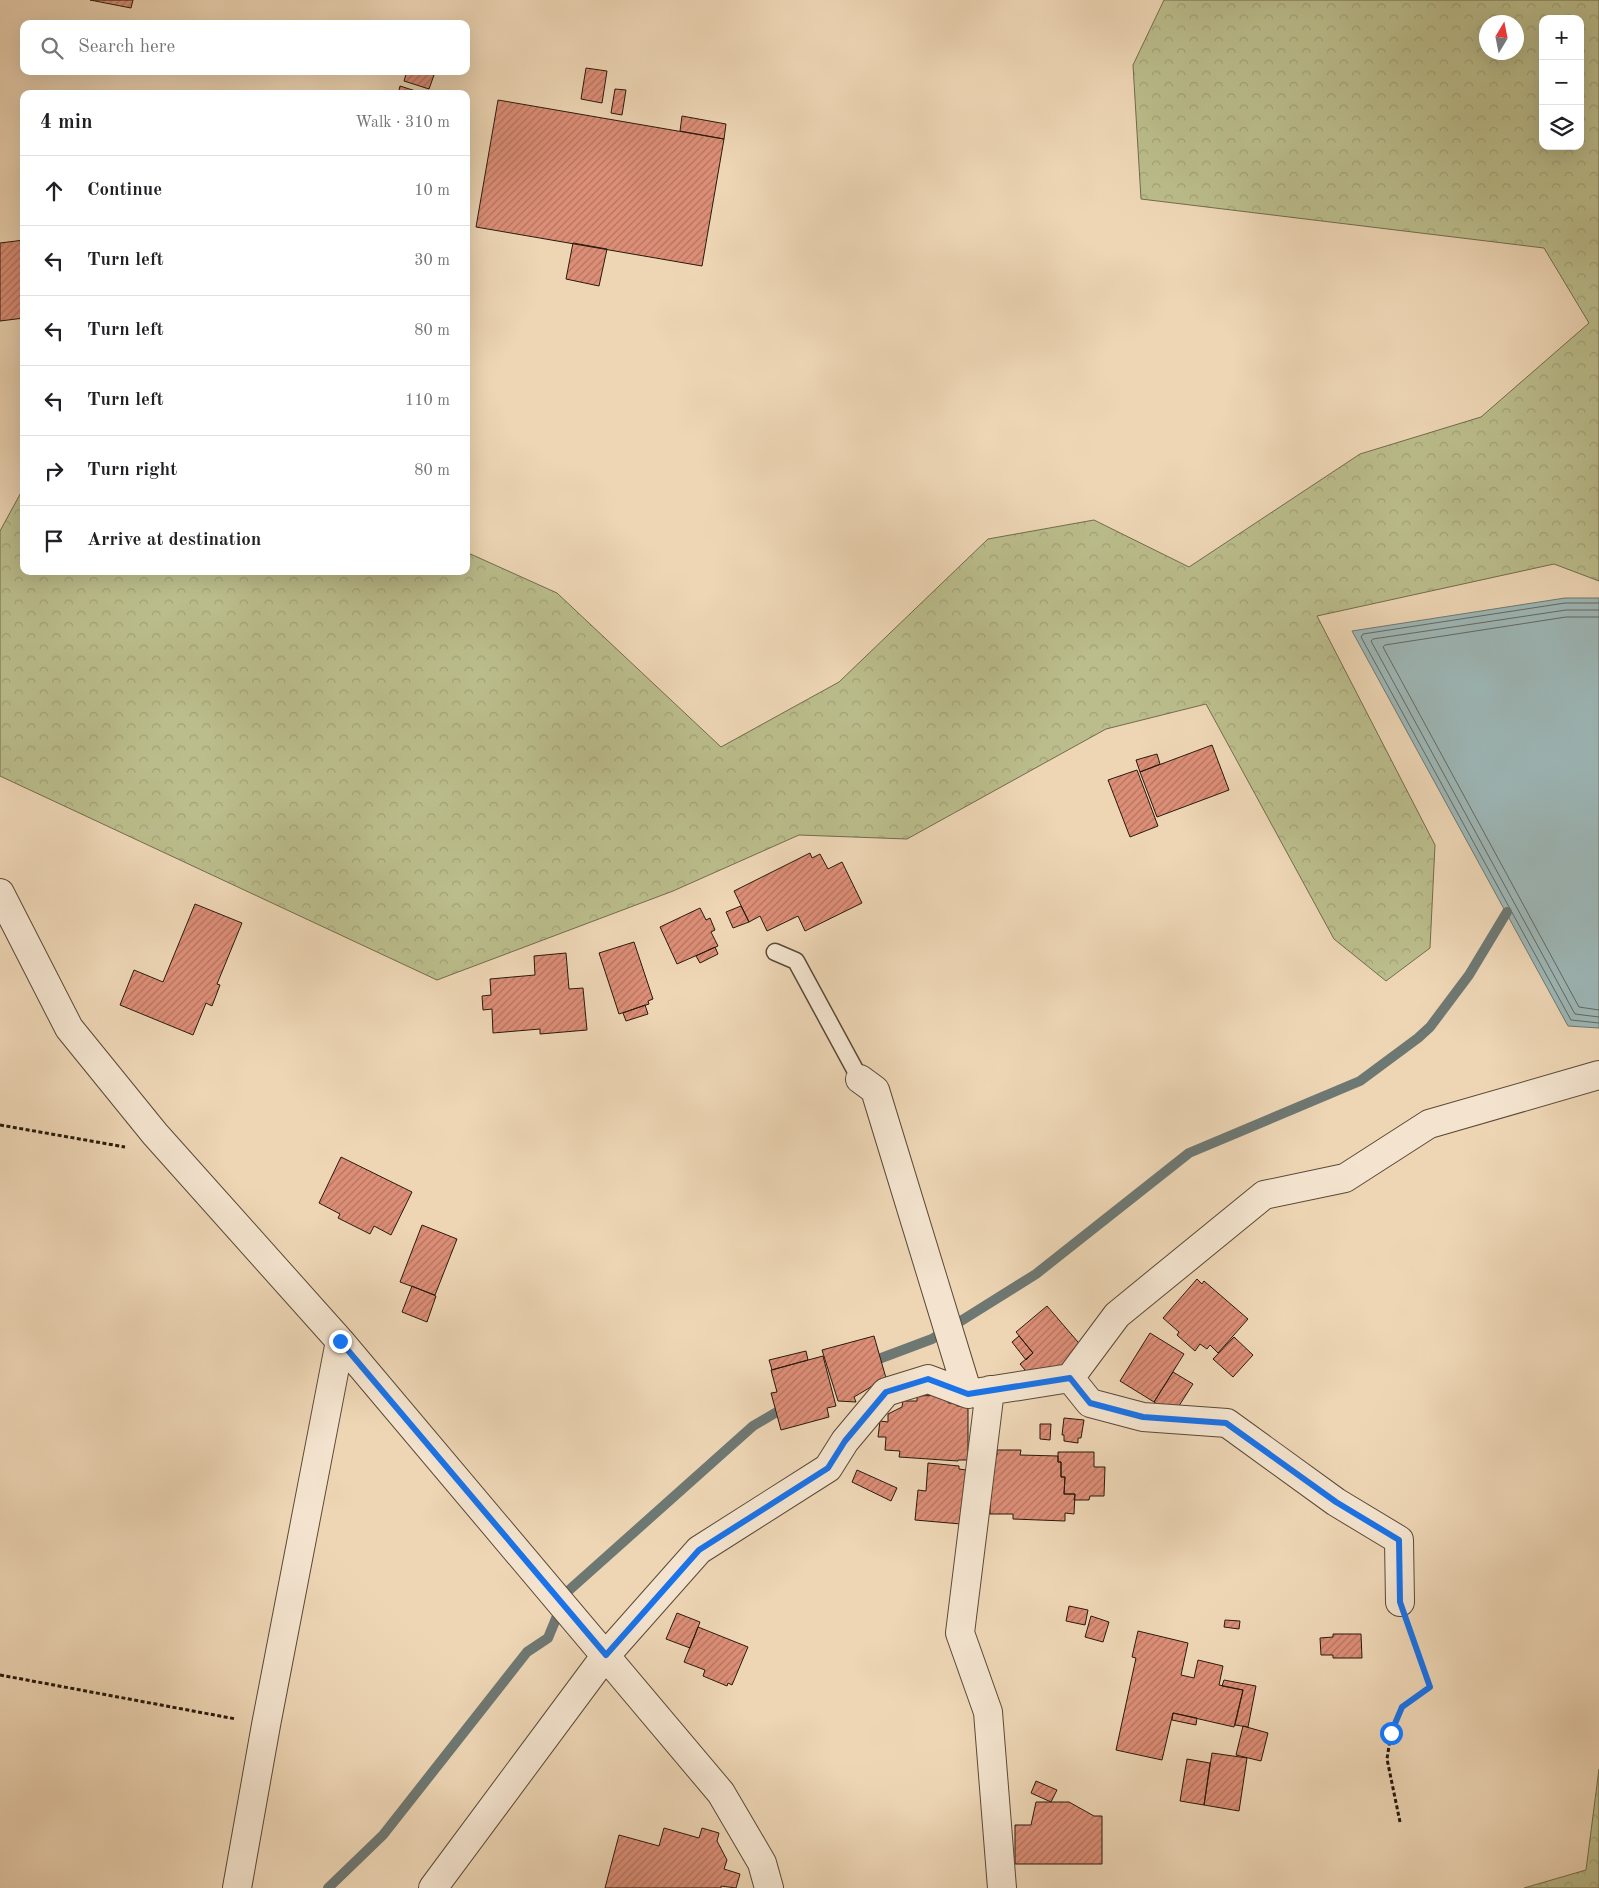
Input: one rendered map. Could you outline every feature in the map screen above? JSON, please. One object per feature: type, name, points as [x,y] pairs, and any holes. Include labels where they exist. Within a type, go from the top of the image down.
[{"type":"street","points":[[0,893],[69,1028],[155,1134],[340,1341],[721,1793],[762,1863],[769,1888]]},
{"type":"street","points":[[433,1888],[606,1655],[699,1550],[828,1468],[845,1441],[886,1392],[928,1379],[979,1392],[1070,1378],[1117,1315],[1264,1195],[1345,1178],[1429,1124],[1599,1075]]},
{"type":"street","points":[[860,1079],[875,1090],[979,1392],[960,1633],[988,1712],[1002,1888]]},
{"type":"street","points":[[237,1888],[266,1725],[340,1341]]},
{"type":"street","points":[[1070,1378],[1090,1403],[1143,1417],[1226,1423],[1336,1502],[1399,1540],[1400,1602]]},
{"type":"lane","points":[[775,952],[796,961],[860,1079]]},
{"type":"path","points":[[0,1125],[125,1147],[155,1134]]},
{"type":"path","points":[[1400,1602],[1430,1687],[1402,1707],[1391,1733],[1387,1759],[1400,1822]]},
{"type":"path","points":[[0,1675],[266,1725]]},
{"type":"green space","points":[[1164,0],[1599,0],[1599,581],[1554,564],[1317,616],[1435,845],[1430,948],[1386,981],[1334,939],[1206,704],[1106,729],[907,839],[799,835],[673,891],[437,980],[0,776],[0,531],[20,494],[20,575],[470,575],[470,554],[557,593],[721,747],[839,682],[988,539],[1094,520],[1189,567],[1360,454],[1481,417],[1589,323],[1544,248],[1141,199],[1133,65]]},
{"type":"green space","points":[[1599,1769],[1599,1888],[1524,1888],[1586,1870]]},
{"type":"water","points":[[1565,598],[1599,598],[1599,1028],[1568,1026],[1352,631]]},
{"type":"building","points":[[90,0],[133,0],[131,8]]},
{"type":"building","points":[[586,68],[607,71],[602,103],[581,99]]},
{"type":"building","points":[[406,75],[434,75],[429,89],[404,81]]},
{"type":"building","points":[[400,86],[412,90],[399,90]]},
{"type":"building","points":[[615,89],[626,90],[622,115],[611,113]]},
{"type":"building","points":[[498,100],[724,139],[702,266],[476,227]]},
{"type":"building","points":[[682,116],[726,124],[724,139],[680,131]]},
{"type":"building","points":[[20,240],[20,318],[0,321],[0,243]]},
{"type":"building","points":[[573,243],[607,249],[599,286],[566,279]]},
{"type":"building","points":[[1212,745],[1229,790],[1157,817],[1140,772]]},
{"type":"building","points":[[1157,754],[1160,764],[1140,772],[1136,760]]},
{"type":"building","points":[[1137,770],[1158,826],[1130,837],[1108,780]]},
{"type":"building","points":[[810,853],[812,858],[820,854],[828,869],[842,862],[862,903],[805,931],[798,916],[767,931],[760,916],[749,922],[734,891]]},
{"type":"building","points":[[195,904],[242,923],[217,984],[220,985],[212,1006],[206,1003],[193,1035],[120,1005],[134,970],[163,982]]},
{"type":"building","points":[[741,906],[749,922],[733,928],[726,912]]},
{"type":"building","points":[[700,908],[706,920],[710,918],[715,930],[711,932],[718,946],[677,964],[660,927]]},
{"type":"building","points":[[634,942],[653,999],[648,1001],[649,1004],[619,1014],[599,953]]},
{"type":"building","points":[[715,947],[718,954],[700,963],[696,956]]},
{"type":"building","points":[[566,953],[569,989],[583,988],[587,1030],[540,1034],[540,1029],[493,1033],[492,1009],[483,1010],[482,996],[491,995],[490,979],[535,975],[534,956]]},
{"type":"building","points":[[645,1005],[648,1014],[626,1021],[623,1013]]},
{"type":"building","points":[[341,1157],[412,1192],[391,1235],[374,1226],[370,1234],[338,1218],[340,1214],[319,1203]]},
{"type":"building","points":[[422,1225],[457,1239],[435,1295],[400,1282]]},
{"type":"building","points":[[1197,1279],[1202,1284],[1204,1281],[1248,1319],[1218,1353],[1210,1345],[1207,1349],[1200,1344],[1195,1351],[1177,1335],[1179,1332],[1163,1318]]},
{"type":"building","points":[[412,1286],[436,1296],[427,1322],[402,1312]]},
{"type":"building","points":[[1047,1306],[1090,1356],[1040,1388],[1020,1364],[1033,1353],[1016,1332]]},
{"type":"building","points":[[1150,1333],[1184,1354],[1154,1402],[1120,1381]]},
{"type":"building","points":[[874,1336],[886,1378],[854,1397],[856,1402],[838,1401],[822,1350]]},
{"type":"building","points":[[1019,1336],[1033,1353],[1026,1360],[1012,1342]]},
{"type":"building","points":[[1234,1337],[1253,1355],[1233,1377],[1213,1359]]},
{"type":"building","points":[[806,1351],[808,1360],[772,1370],[769,1360]]},
{"type":"building","points":[[823,1356],[836,1406],[827,1408],[829,1417],[781,1430],[771,1393],[777,1392],[771,1370]]},
{"type":"building","points":[[1173,1372],[1193,1384],[1173,1415],[1154,1402]]},
{"type":"building","points":[[948,1395],[948,1403],[957,1403],[957,1406],[968,1406],[968,1460],[899,1457],[900,1451],[885,1450],[886,1437],[878,1437],[880,1421],[888,1422],[888,1414],[902,1407],[903,1401],[917,1401],[917,1396]]},
{"type":"building","points":[[1064,1418],[1084,1420],[1081,1438],[1078,1438],[1078,1443],[1064,1441],[1064,1435],[1062,1435]]},
{"type":"building","points":[[1040,1424],[1051,1424],[1050,1440],[1040,1439]]},
{"type":"building","points":[[997,1450],[1021,1450],[1020,1455],[1058,1456],[1058,1462],[1061,1462],[1061,1477],[1065,1477],[1064,1494],[1075,1494],[1074,1514],[1065,1513],[1065,1521],[1013,1519],[1013,1514],[990,1514],[991,1455],[997,1455]]},
{"type":"building","points":[[1058,1452],[1094,1452],[1094,1467],[1105,1467],[1104,1496],[1090,1496],[1089,1500],[1074,1500],[1075,1494],[1064,1494],[1065,1477],[1061,1477],[1061,1462],[1058,1462]]},
{"type":"building","points":[[928,1463],[959,1466],[959,1469],[966,1470],[961,1524],[915,1520],[918,1490],[926,1491]]},
{"type":"building","points":[[857,1470],[897,1488],[891,1501],[852,1482]]},
{"type":"building","points":[[1069,1606],[1088,1610],[1085,1625],[1066,1621]]},
{"type":"building","points":[[677,1613],[700,1622],[690,1648],[666,1639]]},
{"type":"building","points":[[1091,1616],[1109,1622],[1103,1642],[1085,1637]]},
{"type":"building","points":[[1225,1620],[1240,1621],[1239,1629],[1224,1627]]},
{"type":"building","points":[[698,1627],[748,1647],[732,1685],[728,1683],[727,1686],[703,1676],[705,1670],[684,1662]]},
{"type":"building","points":[[1138,1631],[1188,1643],[1181,1675],[1194,1678],[1198,1660],[1223,1666],[1219,1685],[1243,1690],[1234,1727],[1173,1713],[1162,1760],[1116,1750],[1136,1658],[1132,1657]]},
{"type":"building","points":[[1333,1634],[1361,1634],[1362,1658],[1333,1658],[1333,1655],[1321,1655],[1320,1638],[1333,1637]]},
{"type":"building","points":[[1224,1680],[1256,1686],[1248,1727],[1235,1725],[1243,1690],[1222,1686]]},
{"type":"building","points":[[1173,1713],[1197,1718],[1196,1725],[1172,1720]]},
{"type":"building","points":[[1243,1726],[1268,1733],[1261,1761],[1236,1755]]},
{"type":"building","points":[[1212,1753],[1247,1758],[1239,1811],[1204,1805]]},
{"type":"building","points":[[1187,1759],[1210,1763],[1204,1805],[1180,1801]]},
{"type":"building","points":[[1036,1781],[1057,1790],[1051,1802],[1031,1793]]},
{"type":"building","points":[[1036,1802],[1069,1802],[1094,1816],[1102,1816],[1102,1864],[1015,1864],[1015,1825],[1031,1825]]},
{"type":"building","points":[[664,1828],[699,1838],[702,1828],[719,1833],[717,1841],[727,1860],[724,1869],[740,1874],[736,1888],[721,1886],[721,1888],[605,1888],[619,1835],[659,1846]]},
{"type":"waterway","points":[[868,1363],[932,1339],[1036,1274],[1189,1153],[1360,1081],[1430,1027],[1469,975],[1507,912]]},
{"type":"waterway","points":[[328,1888],[383,1835],[527,1652],[548,1638],[567,1592],[753,1426],[787,1406]]},
{"type":"route","points":[[340,1341],[606,1655],[699,1550],[828,1468],[845,1441],[886,1392],[928,1379],[968,1394],[1070,1378],[1090,1403],[1143,1417],[1226,1423],[1336,1502],[1399,1540],[1400,1602],[1430,1687],[1402,1707],[1391,1733]]}]
